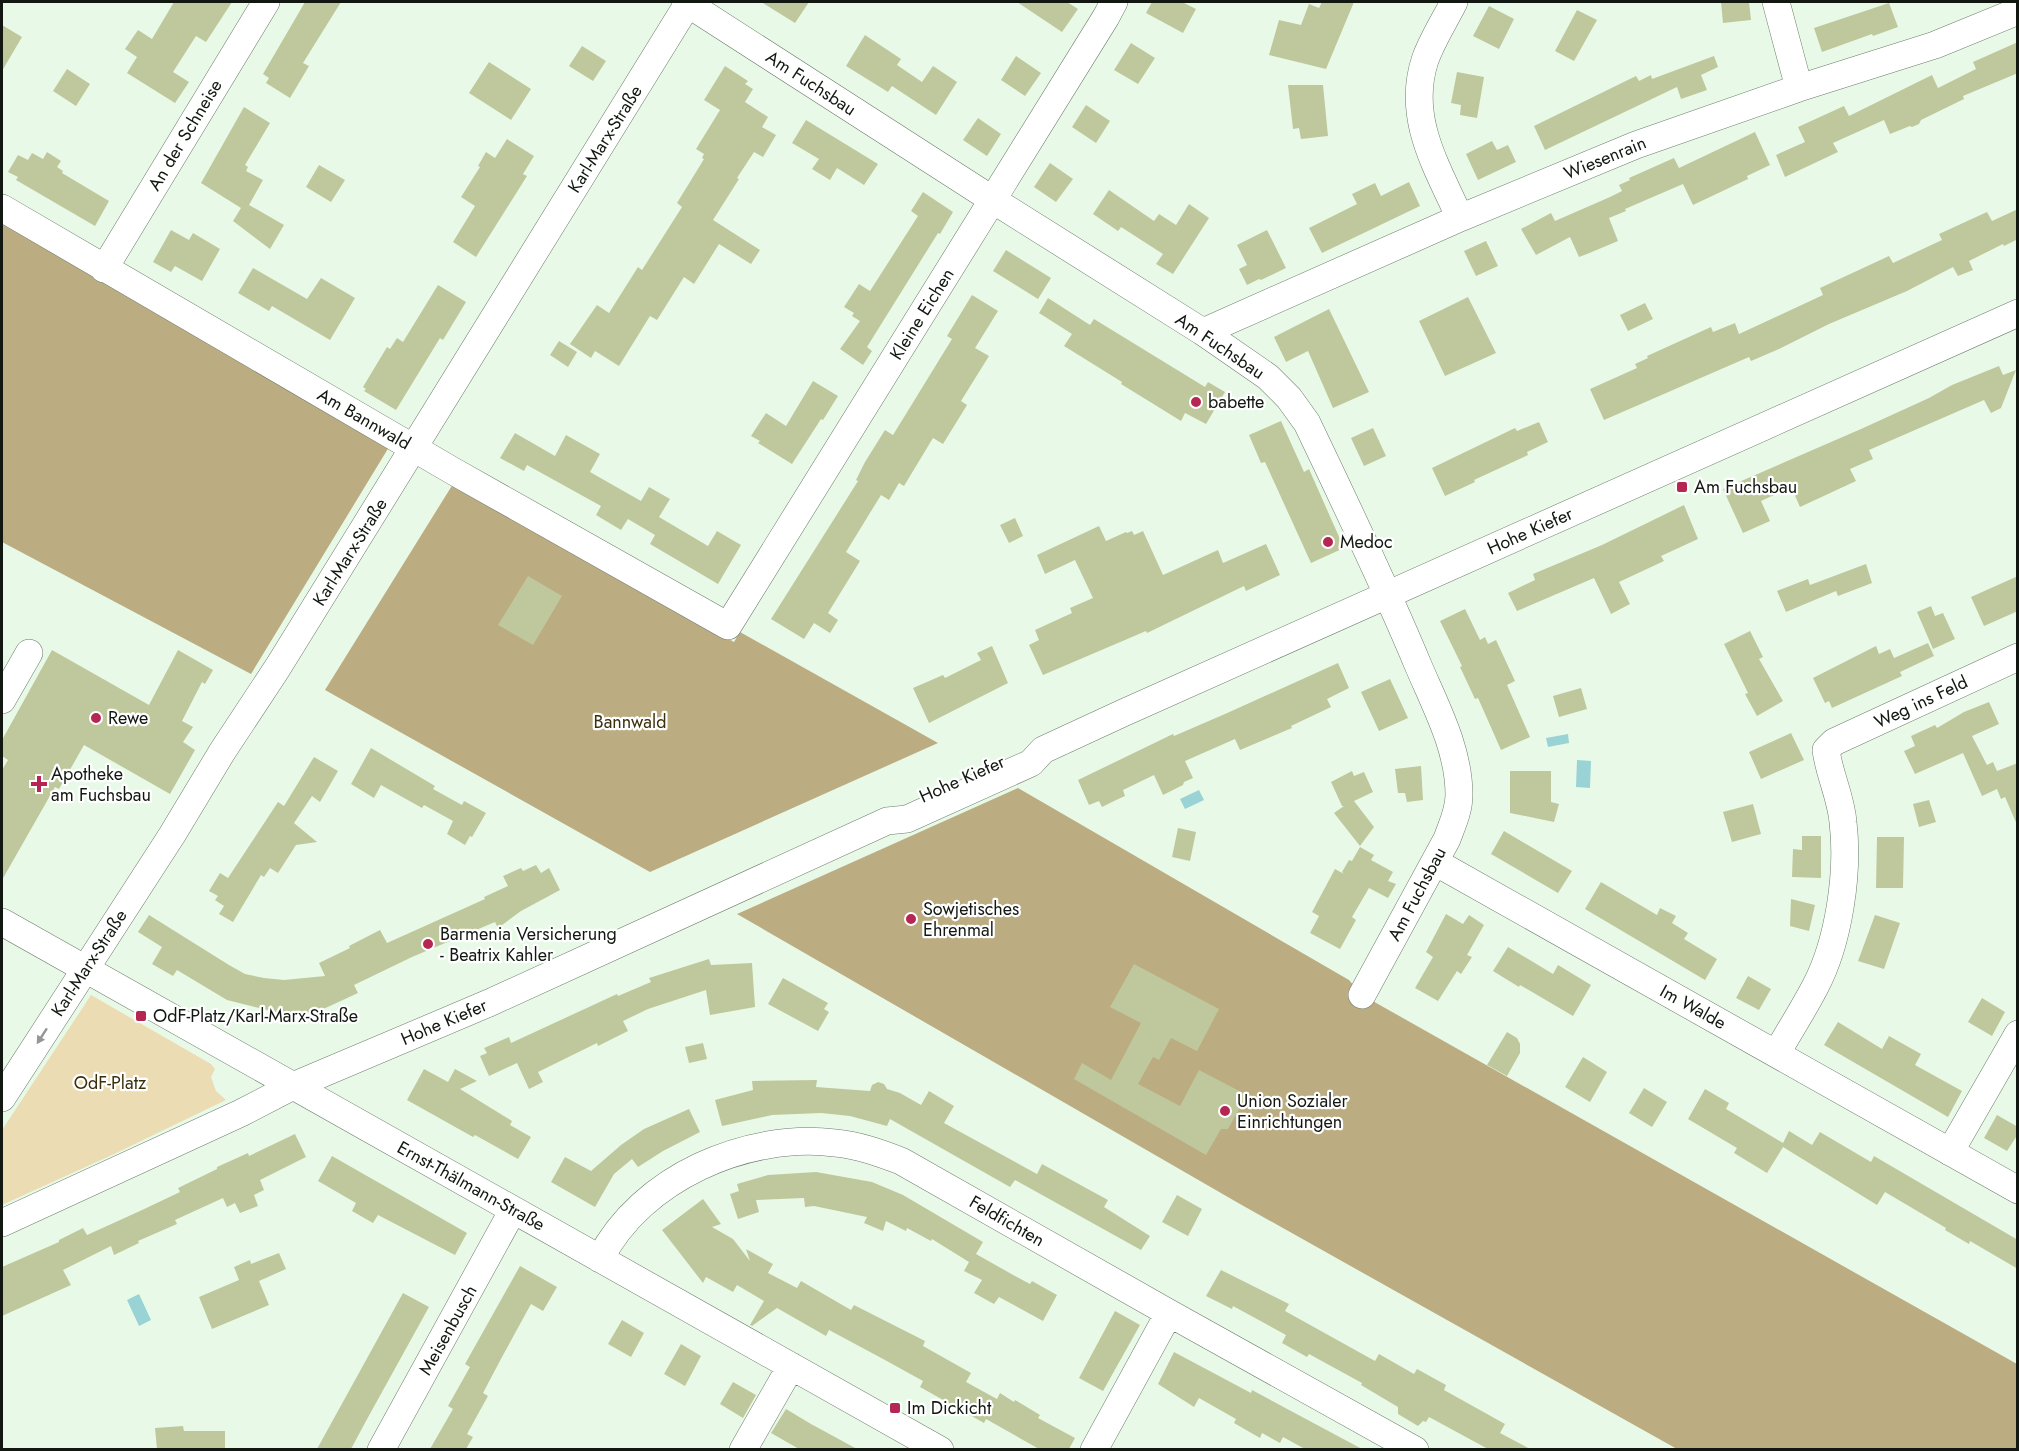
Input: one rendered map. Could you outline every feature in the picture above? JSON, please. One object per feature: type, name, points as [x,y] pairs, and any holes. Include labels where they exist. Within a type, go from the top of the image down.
[{"type":"street","name":"An der Schneise","points":[[104,269],[266,2]]},
{"type":"street","name":"Am Fuchsbau","points":[[687,2],[993,200],[1203,332],[1268,377],[1289,398],[1306,423],[1388,594],[1451,744],[1459,796],[1456,816],[1435,862],[1362,995]]},
{"type":"street","name":"Karl-Marx-Straße","points":[[2,1098],[172,835],[415,448],[687,2]]},
{"type":"street","name":"Kleine Eichen","points":[[728,626],[1114,2]]},
{"type":"street","points":[[1454,2],[1425,60],[1418,103],[1425,140],[1460,218]]},
{"type":"street","points":[[1776,2],[1799,88]]},
{"type":"street","name":"Wiesenrain","points":[[1203,332],[1460,218],[1636,145],[1799,88],[1935,45],[2018,11]]},
{"type":"street","name":"Am Bannwald","points":[[2,208],[453,471],[728,626]]},
{"type":"street","name":"Hohe Kiefer","points":[[2,1222],[241,1113],[293,1086],[500,998],[887,821],[899,808],[1024,752],[1044,750],[2018,313]]},
{"type":"street","points":[[2,700],[29,653]]},
{"type":"street","name":"Weg ins Feld","points":[[1776,1054],[1816,985],[1833,938],[1842,901],[1845,871],[1843,821],[1827,750],[1834,742],[2018,657]]},
{"type":"street","name":"Im Walde","points":[[1435,862],[2018,1190]]},
{"type":"street","name":"Ernst-Thälmann-Straße","points":[[2,922],[940,1449]]},
{"type":"street","points":[[1950,1152],[2018,1034]]},
{"type":"street","name":"Feldfichten","points":[[600,1259],[618,1230],[646,1202],[664,1186],[707,1163],[781,1143],[808,1141],[860,1147],[901,1161],[1415,1449]]},
{"type":"street","name":"Meisenbusch","points":[[381,1449],[513,1210]]},
{"type":"street","points":[[1094,1449],[1169,1313]]},
{"type":"street","points":[[743,1449],[791,1366]]},
{"type":"green space","points":[[2,223],[389,447],[251,674],[2,542]]},
{"type":"green space","name":"Bannwald","points":[[453,484],[734,642],[740,632],[938,743],[650,872],[325,690]]},
{"type":"green space","points":[[1018,788],[1349,980],[1362,995],[2017,1364],[2017,1449],[1677,1449],[1240,1204],[737,914]]},
{"type":"green space","name":"OdF-Platz","points":[[91,995],[211,1064],[215,1069],[211,1077],[216,1091],[226,1100],[2,1205],[2,1130]]},
{"type":"water","points":[[1568,734],[1569,743],[1548,747],[1546,738]]},
{"type":"water","points":[[1577,760],[1591,761],[1590,788],[1576,787]]},
{"type":"water","points":[[1199,790],[1204,800],[1185,809],[1180,799]]},
{"type":"water","points":[[139,1294],[151,1320],[139,1326],[127,1300]]},
{"type":"building","points":[[174,2],[232,2],[206,42],[196,36],[173,72],[189,82],[175,103],[127,73],[137,57],[125,49],[138,30],[152,39]]},
{"type":"building","points":[[305,2],[341,2],[303,63],[309,66],[290,98],[266,83],[269,78],[263,74]]},
{"type":"building","points":[[761,2],[809,2],[795,23]]},
{"type":"building","points":[[1017,2],[1067,2],[1078,9],[1062,32]]},
{"type":"building","points":[[1152,2],[1182,2],[1196,9],[1183,33],[1146,13]]},
{"type":"building","points":[[1322,2],[1354,2],[1326,69],[1269,55],[1279,20],[1301,25],[1309,4],[1319,8]]},
{"type":"building","points":[[1721,2],[1749,2],[1751,20],[1723,23]]},
{"type":"building","points":[[1889,3],[1898,27],[1822,52],[1814,28]]},
{"type":"building","points":[[1489,6],[1514,19],[1499,49],[1473,36]]},
{"type":"building","points":[[1577,10],[1597,20],[1574,61],[1555,51]]},
{"type":"building","points":[[2,25],[22,37],[2,71]]},
{"type":"building","points":[[865,35],[901,59],[897,65],[922,82],[933,66],[957,82],[936,115],[892,86],[888,92],[846,66]]},
{"type":"building","points":[[2018,42],[2018,73],[1963,96],[1964,99],[1921,120],[1919,124],[1912,127],[1890,134],[1884,120],[1833,143],[1838,152],[1785,177],[1776,155],[1805,142],[1798,127],[1844,106],[1849,116],[1932,75],[1938,88],[1976,69],[1973,62]]},
{"type":"building","points":[[1131,43],[1155,58],[1138,84],[1114,70]]},
{"type":"building","points":[[582,46],[606,61],[593,81],[569,66]]},
{"type":"building","points":[[1016,56],[1041,73],[1025,96],[1001,80]]},
{"type":"building","points":[[1714,56],[1718,67],[1701,75],[1707,90],[1681,99],[1677,87],[1545,150],[1534,126],[1636,76],[1639,81],[1651,75],[1652,79]]},
{"type":"building","points":[[489,62],[531,89],[511,120],[469,93]]},
{"type":"building","points":[[725,66],[748,81],[745,84],[753,89],[745,102],[768,117],[762,127],[776,135],[763,157],[754,152],[713,220],[760,250],[751,264],[719,244],[694,284],[684,277],[657,320],[650,316],[619,366],[595,351],[591,358],[570,344],[597,305],[609,313],[638,267],[642,270],[682,207],[677,203],[704,159],[702,158],[704,154],[696,149],[720,110],[704,100]]},
{"type":"building","points":[[67,69],[90,84],[76,106],[53,91]]},
{"type":"building","points":[[1457,72],[1484,77],[1477,118],[1460,115],[1461,105],[1451,103]]},
{"type":"building","points":[[1288,85],[1323,85],[1328,136],[1301,139],[1299,128],[1293,129]]},
{"type":"building","points":[[1086,105],[1110,121],[1096,143],[1072,127]]},
{"type":"building","points":[[244,107],[270,123],[245,165],[248,167],[246,171],[263,180],[249,205],[284,225],[270,249],[233,221],[241,208],[201,183]]},
{"type":"building","points":[[978,118],[1001,134],[987,156],[963,140]]},
{"type":"building","points":[[806,120],[878,164],[864,185],[837,168],[830,180],[812,169],[819,159],[792,143]]},
{"type":"building","points":[[1755,132],[1770,165],[1747,176],[1748,179],[1693,205],[1683,184],[1625,209],[1626,211],[1609,218],[1618,241],[1587,254],[1579,257],[1570,237],[1536,255],[1521,229],[1551,213],[1555,221],[1610,197],[1622,191],[1619,185],[1630,180],[1629,178],[1674,158],[1679,168]]},
{"type":"building","points":[[507,139],[534,156],[523,174],[527,176],[476,257],[453,242],[475,206],[461,197],[480,167],[478,166],[486,152],[495,158]]},
{"type":"building","points":[[1492,141],[1497,150],[1508,145],[1516,162],[1478,180],[1466,154]]},
{"type":"building","points":[[47,152],[61,161],[57,167],[63,171],[62,173],[109,201],[95,226],[16,180],[18,177],[8,172],[18,155],[28,160],[32,153],[43,159]]},
{"type":"building","points":[[1050,163],[1073,179],[1056,202],[1034,187]]},
{"type":"building","points":[[319,165],[345,180],[331,202],[306,187]]},
{"type":"building","points":[[1409,182],[1420,206],[1322,253],[1309,228],[1357,204],[1352,194],[1375,183],[1381,196]]},
{"type":"building","points":[[1109,190],[1154,221],[1159,214],[1176,225],[1189,204],[1209,218],[1173,274],[1156,264],[1163,254],[1121,227],[1118,231],[1093,214]]},
{"type":"building","points":[[923,192],[953,212],[867,347],[872,351],[863,365],[840,349],[860,321],[852,316],[854,313],[844,307],[859,284],[870,291],[918,216],[911,211]]},
{"type":"building","points":[[2018,209],[2018,239],[1969,261],[1973,270],[1958,276],[1953,267],[1907,291],[1829,324],[1779,349],[1751,361],[1749,357],[1604,420],[1590,389],[1637,368],[1635,364],[1648,358],[1647,356],[1711,327],[1713,332],[1735,323],[1739,334],[1823,295],[1820,288],[1889,256],[1893,263],[1942,240],[1939,234],[1987,212],[1992,221]]},
{"type":"building","points":[[171,230],[189,240],[193,233],[220,249],[202,281],[175,266],[171,272],[153,262]]},
{"type":"building","points":[[1267,230],[1286,268],[1247,285],[1239,269],[1247,265],[1237,245]]},
{"type":"building","points":[[1486,241],[1498,266],[1476,276],[1464,251]]},
{"type":"building","points":[[1006,250],[1051,278],[1038,299],[993,271]]},
{"type":"building","points":[[253,268],[307,299],[321,278],[355,298],[330,340],[272,306],[269,311],[238,293]]},
{"type":"building","points":[[438,285],[466,302],[443,340],[440,338],[396,410],[364,391],[366,389],[363,387],[387,347],[390,349],[397,338],[403,342]]},
{"type":"building","points":[[972,295],[998,311],[975,348],[989,356],[961,401],[967,405],[943,444],[933,438],[904,486],[899,483],[889,500],[881,495],[846,552],[860,561],[828,613],[838,620],[830,633],[814,623],[804,639],[771,619],[858,481],[856,480],[865,462],[885,430],[893,435],[952,339],[947,336]]},
{"type":"building","points":[[1468,297],[1496,353],[1445,376],[1419,321]]},
{"type":"building","points":[[1048,298],[1090,325],[1094,319],[1205,387],[1208,382],[1225,392],[1206,424],[1185,413],[1181,421],[1064,346],[1072,334],[1039,313]]},
{"type":"building","points":[[1645,303],[1653,319],[1628,331],[1620,315]]},
{"type":"building","points":[[1329,309],[1369,392],[1333,408],[1308,351],[1286,362],[1274,337]]},
{"type":"building","points":[[559,341],[577,352],[568,367],[550,355]]},
{"type":"building","points":[[1999,366],[2003,375],[2016,370],[2001,408],[1991,413],[1984,400],[1869,450],[1873,459],[1850,469],[1856,481],[1800,507],[1793,491],[1791,492],[1789,488],[1761,501],[1770,521],[1743,533],[1723,489]]},
{"type":"building","points":[[813,381],[838,396],[792,464],[758,443],[760,441],[751,436],[766,413],[786,426]]},
{"type":"building","points":[[1281,421],[1304,472],[1309,469],[1344,548],[1311,563],[1265,462],[1261,463],[1249,435]]},
{"type":"building","points":[[1539,422],[1548,442],[1527,452],[1528,455],[1445,496],[1432,468],[1515,428],[1517,431]]},
{"type":"building","points":[[1373,428],[1386,456],[1364,466],[1351,438]]},
{"type":"building","points":[[515,433],[555,456],[566,435],[600,454],[590,472],[641,501],[649,487],[670,499],[659,517],[708,546],[717,531],[741,545],[718,584],[650,544],[655,535],[628,519],[621,530],[596,515],[601,506],[527,465],[524,471],[500,458]]},
{"type":"building","points":[[1684,505],[1698,539],[1661,556],[1664,561],[1619,582],[1630,604],[1611,614],[1594,578],[1517,611],[1508,593],[1535,580],[1533,574],[1602,545]]},
{"type":"building","points":[[1015,518],[1023,536],[1009,543],[1000,525]]},
{"type":"building","points":[[1099,526],[1106,541],[1126,532],[1132,531],[1134,535],[1143,531],[1163,575],[1218,550],[1223,563],[1266,544],[1280,575],[1246,591],[1244,586],[1147,633],[1146,631],[1043,675],[1029,645],[1039,640],[1035,630],[1072,613],[1070,608],[1093,598],[1075,560],[1045,574],[1037,555]]},
{"type":"building","points":[[1866,564],[1872,583],[1838,596],[1836,591],[1786,612],[1777,591],[1808,579],[1810,585]]},
{"type":"building","points":[[528,576],[562,596],[533,645],[498,625]]},
{"type":"building","points":[[2018,576],[2018,611],[1984,626],[1971,597]]},
{"type":"building","points":[[1931,606],[1935,616],[1943,613],[1955,639],[1933,649],[1917,612]]},
{"type":"building","points":[[1465,609],[1480,640],[1485,637],[1488,644],[1496,640],[1515,681],[1507,685],[1530,737],[1501,750],[1440,621]]},
{"type":"building","points":[[1750,631],[1763,657],[1759,659],[1783,701],[1757,716],[1724,644]]},
{"type":"building","points":[[1928,643],[1934,656],[1900,672],[1902,676],[1832,708],[1829,701],[1825,703],[1813,678],[1876,646],[1879,654],[1890,649],[1894,658]]},
{"type":"building","points":[[992,646],[1008,683],[929,723],[913,688],[943,675],[945,678],[981,660],[977,653]]},
{"type":"building","name":"Rewe","points":[[52,650],[149,705],[178,650],[213,670],[205,684],[202,682],[182,721],[193,727],[183,742],[195,750],[170,794],[84,745],[59,789],[55,787],[2,880],[2,770],[8,760],[2,756],[2,740]]},
{"type":"building","points":[[1338,663],[1349,688],[1327,699],[1331,707],[1291,726],[1292,728],[1240,750],[1235,739],[1185,761],[1193,778],[1163,795],[1154,775],[1123,790],[1125,796],[1102,807],[1099,801],[1089,805],[1078,780],[1173,734],[1174,736]]},
{"type":"building","points":[[1390,679],[1408,718],[1379,731],[1361,692]]},
{"type":"building","points":[[1581,688],[1587,709],[1559,717],[1553,696]]},
{"type":"building","points":[[1989,702],[1999,724],[1972,736],[1987,765],[1993,762],[1997,771],[2018,763],[2018,827],[2005,797],[2001,799],[1997,789],[1982,796],[1963,753],[1915,774],[1904,751],[1915,746],[1911,736],[1935,725],[1937,728],[1964,712]]},
{"type":"building","points":[[1791,733],[1804,760],[1761,779],[1749,752]]},
{"type":"building","points":[[371,748],[435,786],[433,789],[462,805],[464,801],[486,813],[465,845],[447,834],[453,821],[424,805],[422,808],[381,785],[374,798],[351,784]]},
{"type":"building","points":[[314,757],[338,771],[320,802],[312,796],[294,823],[317,842],[296,845],[278,873],[270,868],[264,877],[261,875],[233,922],[219,914],[224,906],[215,900],[218,896],[209,891],[220,873],[228,878],[278,802],[284,806]]},
{"type":"building","points":[[1421,766],[1423,800],[1407,802],[1405,793],[1398,793],[1395,769]]},
{"type":"building","points":[[1352,771],[1354,776],[1364,772],[1373,792],[1354,801],[1374,827],[1360,846],[1334,813],[1344,806],[1331,782]]},
{"type":"building","points":[[1510,771],[1551,771],[1551,802],[1559,804],[1554,822],[1510,813]]},
{"type":"building","points":[[1929,800],[1936,822],[1919,827],[1913,804]]},
{"type":"building","points":[[1753,804],[1761,834],[1732,842],[1723,812]]},
{"type":"building","points":[[1178,828],[1196,832],[1190,861],[1172,857]]},
{"type":"building","points":[[1504,831],[1572,871],[1558,893],[1491,854]]},
{"type":"building","points":[[1802,836],[1821,836],[1821,878],[1792,877],[1793,849],[1802,850]]},
{"type":"building","points":[[1877,837],[1904,837],[1903,888],[1876,888]]},
{"type":"building","points":[[1360,847],[1374,855],[1371,860],[1393,872],[1388,881],[1396,884],[1388,898],[1369,888],[1352,917],[1356,920],[1340,949],[1310,933],[1319,916],[1312,912],[1335,869],[1344,874],[1342,872],[1349,860],[1352,861]]},
{"type":"building","points":[[536,865],[541,873],[549,868],[560,890],[521,911],[498,928],[495,922],[412,957],[354,985],[358,993],[319,1011],[291,1016],[227,1000],[177,970],[173,976],[152,964],[162,947],[138,932],[149,915],[245,974],[284,980],[325,976],[319,963],[350,948],[349,946],[380,930],[387,943],[485,899],[484,897],[508,886],[503,876],[521,868],[523,871]]},
{"type":"building","points":[[1601,882],[1657,915],[1660,908],[1676,916],[1672,923],[1688,933],[1684,939],[1717,959],[1705,980],[1585,909]]},
{"type":"building","points":[[1791,899],[1815,905],[1809,931],[1790,926]]},
{"type":"building","points":[[1446,914],[1463,924],[1469,915],[1484,925],[1467,955],[1472,957],[1461,974],[1457,971],[1438,1001],[1415,988],[1433,957],[1426,952]]},
{"type":"building","points":[[1875,915],[1900,923],[1884,969],[1858,961]]},
{"type":"building","points":[[1508,947],[1553,974],[1558,965],[1591,985],[1573,1016],[1493,971]]},
{"type":"building","points":[[709,959],[711,965],[752,963],[755,1007],[710,1015],[706,990],[648,1009],[623,1021],[628,1031],[598,1046],[597,1043],[538,1072],[543,1082],[529,1089],[517,1063],[489,1076],[480,1056],[487,1053],[484,1048],[509,1037],[511,1043],[617,994],[618,996],[651,982],[649,978]]},
{"type":"building","points":[[1134,964],[1219,1009],[1197,1051],[1171,1038],[1159,1060],[1153,1057],[1138,1084],[1180,1106],[1199,1070],[1247,1095],[1228,1129],[1221,1129],[1206,1155],[1074,1079],[1082,1063],[1111,1080],[1141,1023],[1110,1007]]},
{"type":"building","points":[[1748,976],[1771,989],[1759,1010],[1736,998]]},
{"type":"building","points":[[783,978],[828,1003],[824,1009],[829,1012],[818,1031],[768,1004]]},
{"type":"building","points":[[1982,998],[2005,1012],[1992,1036],[1968,1022]]},
{"type":"building","points":[[1838,1022],[1882,1049],[1889,1036],[1921,1054],[1915,1065],[1962,1091],[1948,1117],[1824,1045]]},
{"type":"building","points":[[1507,1032],[1517,1038],[1520,1053],[1507,1076],[1487,1065]]},
{"type":"building","points":[[703,1043],[707,1059],[689,1063],[685,1047]]},
{"type":"building","points":[[1583,1057],[1607,1072],[1590,1102],[1565,1087]]},
{"type":"building","points":[[424,1069],[448,1082],[455,1069],[477,1081],[460,1089],[512,1121],[510,1125],[531,1137],[518,1159],[407,1100]]},
{"type":"building","points":[[817,1080],[816,1087],[870,1091],[872,1085],[878,1082],[884,1084],[887,1089],[900,1093],[921,1105],[929,1091],[954,1106],[944,1123],[1037,1174],[1042,1164],[1108,1200],[1104,1207],[1150,1236],[1141,1250],[1015,1180],[1010,1187],[890,1119],[887,1126],[850,1116],[821,1113],[772,1115],[722,1126],[715,1100],[753,1090],[752,1081]]},
{"type":"building","points":[[1644,1088],[1667,1102],[1652,1127],[1629,1113]]},
{"type":"building","points":[[1705,1089],[1729,1103],[1726,1109],[1783,1143],[1789,1131],[1812,1145],[1820,1132],[1871,1162],[1874,1156],[2018,1240],[2018,1269],[1970,1241],[1969,1244],[1885,1192],[1877,1205],[1783,1147],[1767,1173],[1734,1153],[1737,1148],[1688,1119]]},
{"type":"building","points":[[689,1109],[700,1132],[638,1167],[632,1159],[614,1174],[595,1207],[551,1182],[565,1157],[591,1171],[644,1129]]},
{"type":"building","points":[[1997,1115],[2018,1127],[2018,1134],[2007,1151],[1984,1138]]},
{"type":"building","points":[[295,1134],[306,1157],[260,1180],[264,1190],[254,1195],[258,1206],[240,1213],[235,1203],[227,1207],[223,1198],[175,1220],[177,1224],[138,1241],[139,1243],[114,1255],[111,1246],[63,1270],[71,1285],[2,1316],[2,1267],[59,1242],[83,1228],[87,1235],[140,1211],[180,1192],[178,1188],[217,1167],[248,1153],[249,1156]]},
{"type":"building","points":[[332,1156],[467,1233],[455,1255],[378,1215],[373,1223],[352,1211],[356,1203],[318,1181]]},
{"type":"building","points":[[816,1172],[872,1182],[903,1195],[983,1242],[976,1254],[1030,1284],[1032,1281],[1057,1295],[1043,1321],[999,1297],[994,1304],[974,1293],[982,1280],[964,1271],[969,1262],[932,1239],[931,1241],[907,1228],[906,1231],[886,1221],[883,1231],[864,1223],[867,1217],[814,1206],[805,1207],[804,1198],[756,1200],[759,1212],[738,1219],[730,1194],[739,1191],[737,1184],[768,1175]]},
{"type":"building","points":[[1177,1195],[1202,1209],[1188,1236],[1162,1222]]},
{"type":"building","points":[[703,1199],[721,1224],[712,1227],[733,1239],[750,1261],[746,1249],[773,1264],[768,1273],[797,1288],[801,1281],[851,1310],[854,1305],[925,1341],[923,1346],[971,1373],[966,1382],[997,1399],[1000,1393],[1014,1402],[1015,1400],[1040,1415],[1038,1418],[1075,1438],[1069,1449],[1039,1449],[986,1419],[984,1423],[920,1387],[923,1381],[829,1330],[826,1336],[777,1308],[752,1326],[750,1325],[764,1301],[737,1285],[733,1292],[706,1277],[703,1283],[662,1230]]},
{"type":"building","points":[[279,1253],[286,1269],[259,1281],[269,1305],[212,1329],[199,1297],[239,1280],[234,1267],[250,1260],[251,1264]]},
{"type":"building","points":[[520,1266],[557,1287],[543,1311],[531,1304],[483,1393],[488,1396],[467,1434],[473,1437],[466,1449],[430,1449],[453,1409],[448,1406],[470,1367],[465,1364]]},
{"type":"building","points":[[1221,1270],[1289,1304],[1285,1311],[1375,1361],[1379,1354],[1414,1374],[1417,1369],[1446,1385],[1444,1390],[1505,1424],[1500,1433],[1530,1449],[1488,1449],[1429,1417],[1426,1422],[1423,1421],[1418,1426],[1398,1414],[1398,1407],[1361,1385],[1362,1383],[1309,1354],[1307,1357],[1282,1343],[1286,1335],[1233,1306],[1232,1309],[1206,1296]]},
{"type":"building","points":[[403,1293],[429,1307],[351,1449],[317,1449]]},
{"type":"building","points":[[1115,1311],[1140,1325],[1103,1391],[1079,1378]]},
{"type":"building","points":[[622,1320],[644,1333],[631,1357],[608,1344]]},
{"type":"building","points":[[681,1344],[701,1356],[685,1386],[664,1374]]},
{"type":"building","points":[[1174,1352],[1251,1393],[1252,1390],[1362,1449],[1305,1449],[1283,1437],[1280,1443],[1262,1433],[1260,1438],[1234,1423],[1236,1419],[1199,1398],[1194,1407],[1158,1384]]},
{"type":"building","points":[[733,1382],[756,1395],[743,1418],[720,1404]]},
{"type":"building","points":[[786,1409],[857,1449],[799,1449],[771,1433]]},
{"type":"building","points":[[183,1426],[184,1431],[225,1431],[225,1449],[157,1449],[155,1428]]},
{"type":"place","name":"babette","points":[[1196,402]]},
{"type":"place","name":"Am Fuchsbau","points":[[1682,487]]},
{"type":"place","name":"Medoc","points":[[1328,542]]},
{"type":"place","name":"Rewe","points":[[96,718]]},
{"type":"place","name":"Apotheke am Fuchsbau","points":[[39,784]]},
{"type":"place","name":"Sowjetisches Ehrenmal","points":[[911,919]]},
{"type":"place","name":"Barmenia Versicherung - Beatrix Kahler","points":[[428,944]]},
{"type":"place","name":"OdF-Platz/Karl-Marx-Straße","points":[[141,1016]]},
{"type":"place","name":"Union Sozialer Einrichtungen","points":[[1225,1111]]},
{"type":"place","name":"Im Dickicht","points":[[895,1408]]}]
